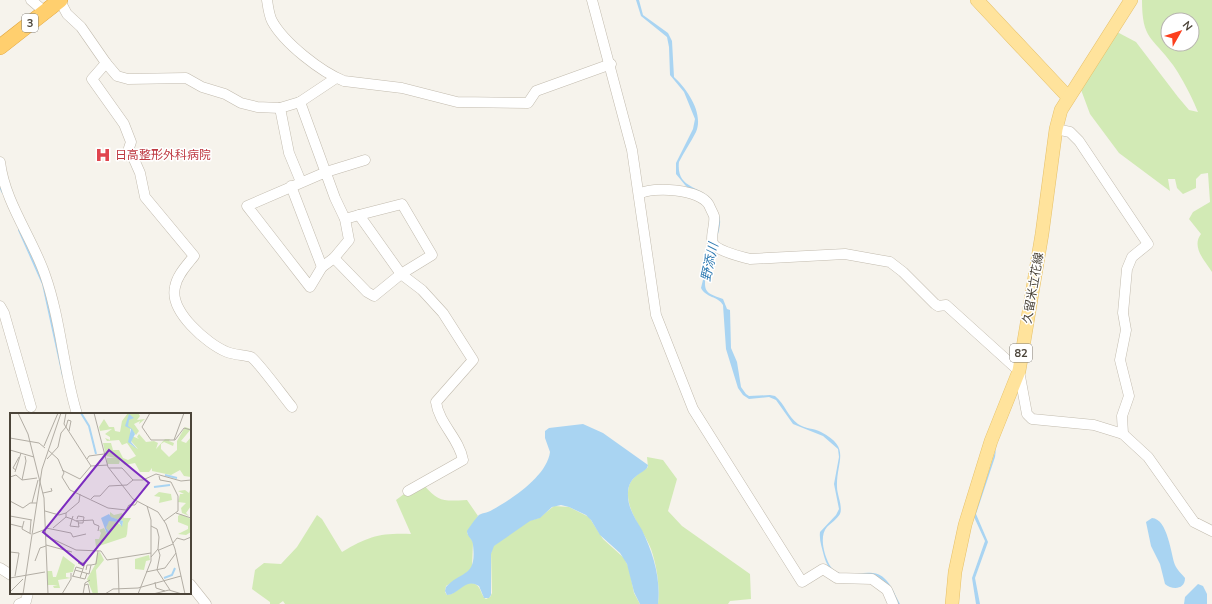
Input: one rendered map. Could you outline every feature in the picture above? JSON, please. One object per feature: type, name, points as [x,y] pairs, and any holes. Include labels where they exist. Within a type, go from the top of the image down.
[{"type":"highway","name":"3","points":[[0,47],[60,0]]},
{"type":"main road","points":[[977,0],[1068,97]]},
{"type":"main road","name":"久留米立花線","points":[[952,604],[955,572],[965,525],[991,441],[1019,371],[1042,234],[1056,129],[1061,110],[1131,0]]},
{"type":"street","points":[[31,0],[45,12]]},
{"type":"street","points":[[60,0],[67,14],[81,27],[117,76],[128,80],[186,78],[202,87],[225,94],[241,103],[257,107],[280,108],[300,102],[336,78]]},
{"type":"street","points":[[267,0],[271,20],[283,38],[294,48],[336,78],[344,81],[402,88],[456,102],[528,103],[536,92],[611,64]]},
{"type":"street","points":[[592,0],[611,64],[632,150],[639,194],[648,273],[656,315],[693,409],[722,458],[802,582],[823,569],[837,578],[872,579],[887,590],[893,604]]},
{"type":"street","points":[[106,63],[92,79],[124,124],[131,142],[128,148],[140,173],[145,197],[194,256],[179,276],[174,288],[176,304],[188,323],[210,343],[227,352],[252,358],[292,407]]},
{"type":"street","points":[[300,102],[326,172],[335,198],[345,219],[349,240],[334,258],[322,267],[310,286],[247,206],[290,186],[326,172],[365,160]]},
{"type":"street","points":[[280,108],[289,153],[301,182]]},
{"type":"street","points":[[1056,129],[1070,132],[1079,141],[1148,244],[1132,257],[1127,269],[1123,313],[1126,330],[1120,360],[1128,396],[1122,416],[1122,434]]},
{"type":"street","points":[[0,162],[5,185],[13,206],[45,274],[54,304],[77,413]]},
{"type":"street","points":[[290,186],[322,267]]},
{"type":"street","points":[[639,194],[677,190],[701,198],[708,203],[714,217],[712,240],[714,246],[735,255],[750,259],[845,254],[890,262],[903,272],[938,306],[946,305],[1019,371],[1027,414],[1032,419],[1094,425],[1122,434],[1148,457],[1194,522],[1212,530]]},
{"type":"street","points":[[334,258],[368,292],[374,296],[401,274],[432,255],[402,204],[345,219]]},
{"type":"street","points":[[359,215],[401,274],[422,290],[443,313],[472,360],[436,402],[437,411],[461,451],[463,460],[408,492]]},
{"type":"street","points":[[0,306],[4,313],[16,362],[31,408]]},
{"type":"street","points":[[0,568],[10,574]]},
{"type":"street","points":[[191,585],[206,604]]},
{"type":"street","points":[[19,604],[26,601],[28,594]]},
{"type":"green space","points":[[1142,0],[1212,0],[1212,272],[1198,249],[1198,239],[1201,234],[1189,219],[1193,212],[1210,202],[1208,173],[1201,174],[1196,179],[1196,188],[1183,194],[1177,188],[1175,179],[1168,179],[1170,191],[1119,153],[1090,114],[1080,87],[1113,33],[1119,33],[1136,42],[1189,110],[1198,112],[1187,88],[1163,52],[1200,52],[1200,12],[1160,12],[1160,49],[1150,37],[1144,23]]},
{"type":"green space","points":[[647,457],[663,460],[677,479],[668,511],[682,526],[750,574],[751,599],[730,601],[728,604],[658,604],[658,583],[653,556],[648,542],[631,511],[628,494],[629,486],[632,480],[648,467]]},
{"type":"green space","points":[[424,485],[434,495],[443,500],[467,500],[478,516],[467,533],[473,542],[472,568],[464,575],[446,586],[445,592],[447,595],[454,593],[465,584],[472,583],[478,586],[486,599],[490,597],[492,593],[491,553],[493,546],[528,521],[539,518],[554,506],[569,507],[589,517],[603,539],[624,558],[629,568],[634,593],[640,604],[285,604],[283,601],[279,604],[270,604],[270,602],[252,589],[255,570],[264,563],[281,564],[297,547],[317,515],[322,519],[342,552],[360,542],[375,537],[391,534],[411,534],[396,500],[408,491]]},
{"type":"water","name":"野添川","points":[[636,0],[639,0],[643,15],[668,33],[672,41],[674,77],[689,95],[696,109],[698,125],[696,132],[679,162],[679,171],[685,182],[710,198],[720,218],[718,236],[708,268],[705,285],[708,292],[723,299],[727,309],[730,310],[731,348],[737,362],[741,387],[749,396],[775,396],[798,424],[821,432],[831,438],[836,444],[839,450],[840,456],[837,487],[841,511],[837,518],[827,527],[823,535],[823,545],[827,560],[834,570],[840,573],[878,574],[889,584],[900,604],[897,604],[879,578],[871,575],[847,575],[834,572],[828,566],[824,556],[820,541],[820,532],[836,515],[839,509],[834,484],[839,457],[838,449],[823,436],[793,424],[776,400],[769,397],[749,399],[743,395],[738,388],[726,349],[723,305],[718,300],[706,294],[701,288],[718,219],[676,174],[676,163],[693,129],[695,119],[684,92],[670,75],[669,47],[667,37],[641,16]]},
{"type":"water","points":[[583,424],[603,433],[648,465],[647,468],[637,475],[631,483],[628,500],[653,557],[657,575],[659,594],[658,604],[640,604],[634,592],[627,564],[620,553],[600,535],[591,520],[586,515],[561,505],[552,507],[540,518],[530,521],[494,546],[491,554],[491,595],[489,598],[484,598],[479,586],[470,583],[456,592],[447,595],[445,591],[446,587],[467,572],[473,563],[473,543],[467,531],[475,519],[479,515],[490,511],[509,500],[536,478],[547,461],[550,452],[545,438],[545,431],[549,428]]},
{"type":"water","points":[[996,449],[995,457],[976,514],[988,542],[975,578],[980,604],[976,604],[972,578],[985,541],[974,517]]},
{"type":"water","points":[[1152,518],[1162,524],[1168,538],[1175,565],[1185,578],[1181,587],[1174,588],[1165,584],[1160,564],[1151,546],[1146,522]]},
{"type":"water","points":[[1198,584],[1203,586],[1207,594],[1207,604],[1184,604],[1185,597]]},
{"type":"waterway","points":[[0,187],[3,193]]},
{"type":"waterway","points":[[19,230],[43,284],[63,376]]},
{"type":"place","name":"日高整形外科病院","points":[[103,155]]}]
